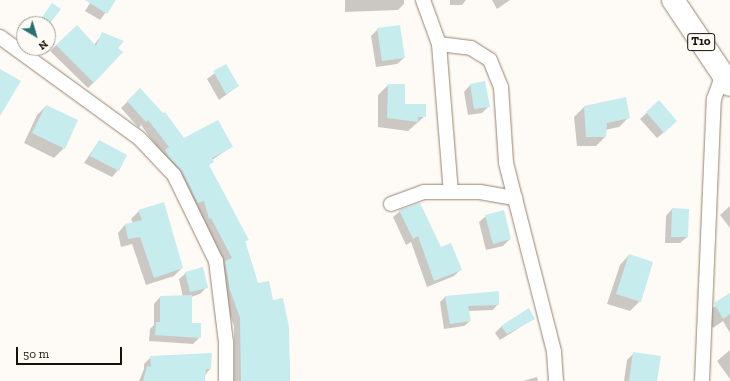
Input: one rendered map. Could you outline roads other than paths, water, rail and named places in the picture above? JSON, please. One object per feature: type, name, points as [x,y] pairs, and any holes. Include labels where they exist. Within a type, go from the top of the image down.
[{"type":"highway","name":"T10","points":[[673,0],[727,80]]},
{"type":"street","points":[[423,0],[439,44],[451,192]]},
{"type":"street","points":[[0,37],[139,138],[174,175],[216,261],[226,342],[226,381]]},
{"type":"street","points":[[439,44],[471,48],[490,60],[501,87],[506,163],[554,352],[556,381]]},
{"type":"street","points":[[702,381],[714,99],[727,80]]},
{"type":"street","points":[[391,204],[424,192],[480,192],[515,198]]}]
